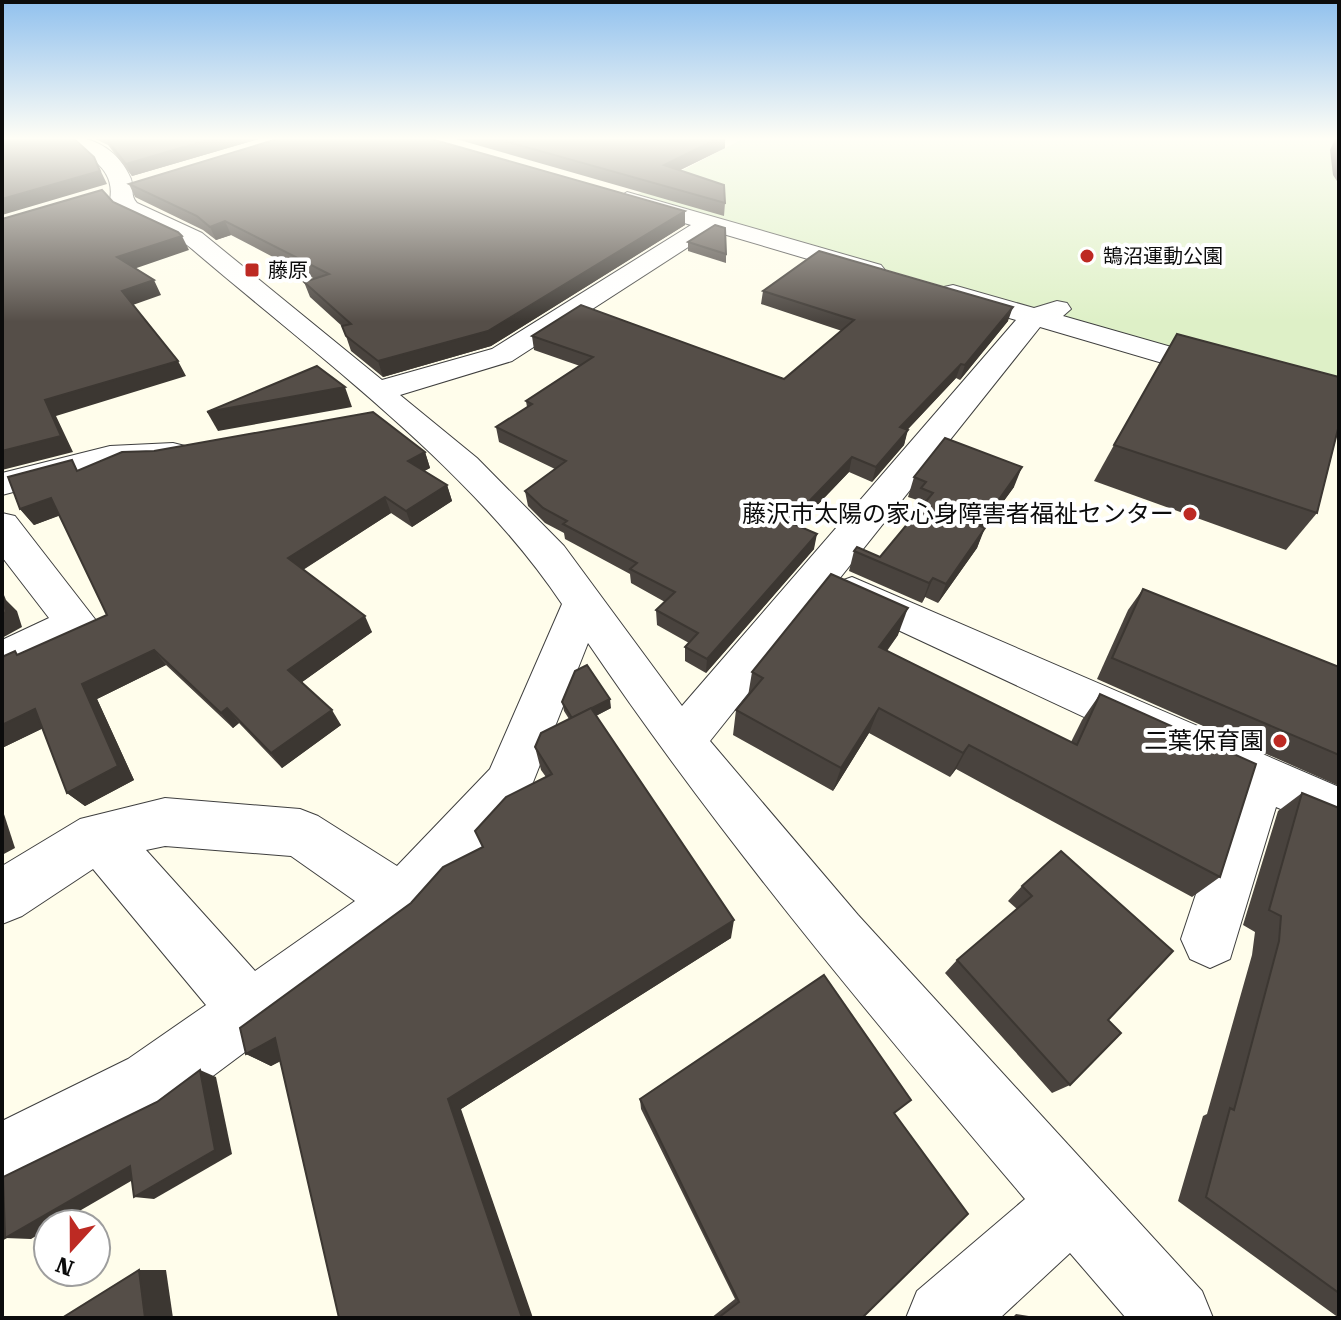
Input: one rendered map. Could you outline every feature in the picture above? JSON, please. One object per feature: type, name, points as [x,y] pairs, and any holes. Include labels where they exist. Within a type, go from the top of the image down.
[{"type":"street","points":[[122,199],[129,208],[194,238],[376,408],[465,466],[550,556],[681,741],[838,935],[1175,1318]]},
{"type":"street","points":[[628,199],[901,278]]},
{"type":"street","points":[[376,408],[502,355],[710,223]]},
{"type":"street","points":[[930,287],[1048,310],[1339,405]]},
{"type":"street","points":[[681,741],[817,577],[1048,310]]},
{"type":"street","points":[[2,484],[110,456],[164,454],[211,446]]},
{"type":"street","points":[[2,660],[77,623],[5,538]]},
{"type":"street","points":[[817,577],[1261,773],[1339,811]]},
{"type":"street","points":[[2,1156],[151,1082],[402,901],[508,784],[584,602]]},
{"type":"street","points":[[1210,939],[1261,773]]},
{"type":"street","points":[[2,897],[99,836],[165,822],[300,833],[402,901]]},
{"type":"street","points":[[99,836],[250,1011]]},
{"type":"street","points":[[944,1318],[1073,1203]]},
{"type":"green space","name":"鵠沼運動公園","points":[[638,199],[1339,199],[1339,399]]},
{"type":"building","points":[[72,199],[110,199],[182,236],[117,257],[154,280],[122,291],[178,361],[45,400],[61,436],[2,451],[2,219]]},
{"type":"building","points":[[160,199],[641,199],[685,211],[488,331],[378,361],[346,336],[342,326],[351,324],[304,282],[329,274],[225,221],[210,227],[197,216]]},
{"type":"building","points":[[715,225],[725,228],[726,254],[688,242]]},
{"type":"building","points":[[819,251],[1013,307],[965,365],[961,364],[900,427],[908,430],[876,467],[852,457],[789,522],[817,534],[707,659],[685,647],[698,633],[656,610],[675,592],[630,569],[637,563],[563,524],[567,521],[543,508],[525,491],[566,461],[496,427],[532,404],[526,401],[593,357],[532,336],[581,305],[784,379],[854,320],[763,291]]},
{"type":"building","points":[[1177,334],[1339,377],[1339,425],[1317,513],[1114,445]]},
{"type":"building","points":[[317,366],[345,387],[207,412]]},
{"type":"building","points":[[373,412],[425,452],[408,461],[447,485],[406,511],[385,497],[288,558],[365,616],[288,670],[332,710],[271,753],[227,708],[221,713],[154,650],[82,684],[118,766],[67,793],[35,709],[2,725],[2,657],[15,651],[17,655],[107,615],[51,498],[20,509],[8,477],[72,460],[77,471],[122,452],[154,451]]},
{"type":"building","points":[[945,438],[1022,467],[980,526],[985,528],[946,584],[933,578],[929,583],[854,551],[857,547],[880,557],[933,493],[921,488],[926,482],[914,477]]},
{"type":"building","points":[[831,574],[908,608],[879,647],[1077,745],[1100,694],[1256,764],[1220,877],[969,745],[963,753],[879,708],[841,768],[736,710],[763,678],[752,672]]},
{"type":"building","points":[[1143,589],[1339,667],[1339,755],[1112,658]]},
{"type":"building","points":[[587,665],[610,699],[572,718],[562,702],[575,671]]},
{"type":"building","points":[[591,708],[734,920],[448,1099],[522,1318],[339,1318],[275,1038],[246,1054],[240,1028],[411,903],[443,867],[483,847],[475,831],[506,797],[552,774],[535,747],[541,733]]},
{"type":"building","points":[[1302,793],[1339,808],[1339,1293],[1206,1197],[1230,1108],[1234,1110],[1279,941],[1281,916],[1269,910]]},
{"type":"building","points":[[1061,851],[1173,951],[1108,1020],[1121,1033],[1070,1085],[957,960],[1032,896],[1022,886]]},
{"type":"building","points":[[824,975],[911,1100],[894,1113],[968,1214],[862,1318],[718,1318],[739,1302],[640,1099]]},
{"type":"building","points":[[200,1070],[215,1150],[134,1197],[130,1166],[57,1208],[32,1208],[32,1222],[5,1238],[3,1177],[157,1102]]},
{"type":"building","points":[[139,1270],[145,1318],[62,1318],[112,1288]]},
{"type":"place","name":"鵠沼運動公園","points":[[1087,256]]},
{"type":"place","name":"藤原","points":[[252,270]]},
{"type":"place","name":"藤沢市太陽の家心身障害者福祉センター","points":[[1190,514]]},
{"type":"place","name":"二葉保育園","points":[[1280,741]]}]
